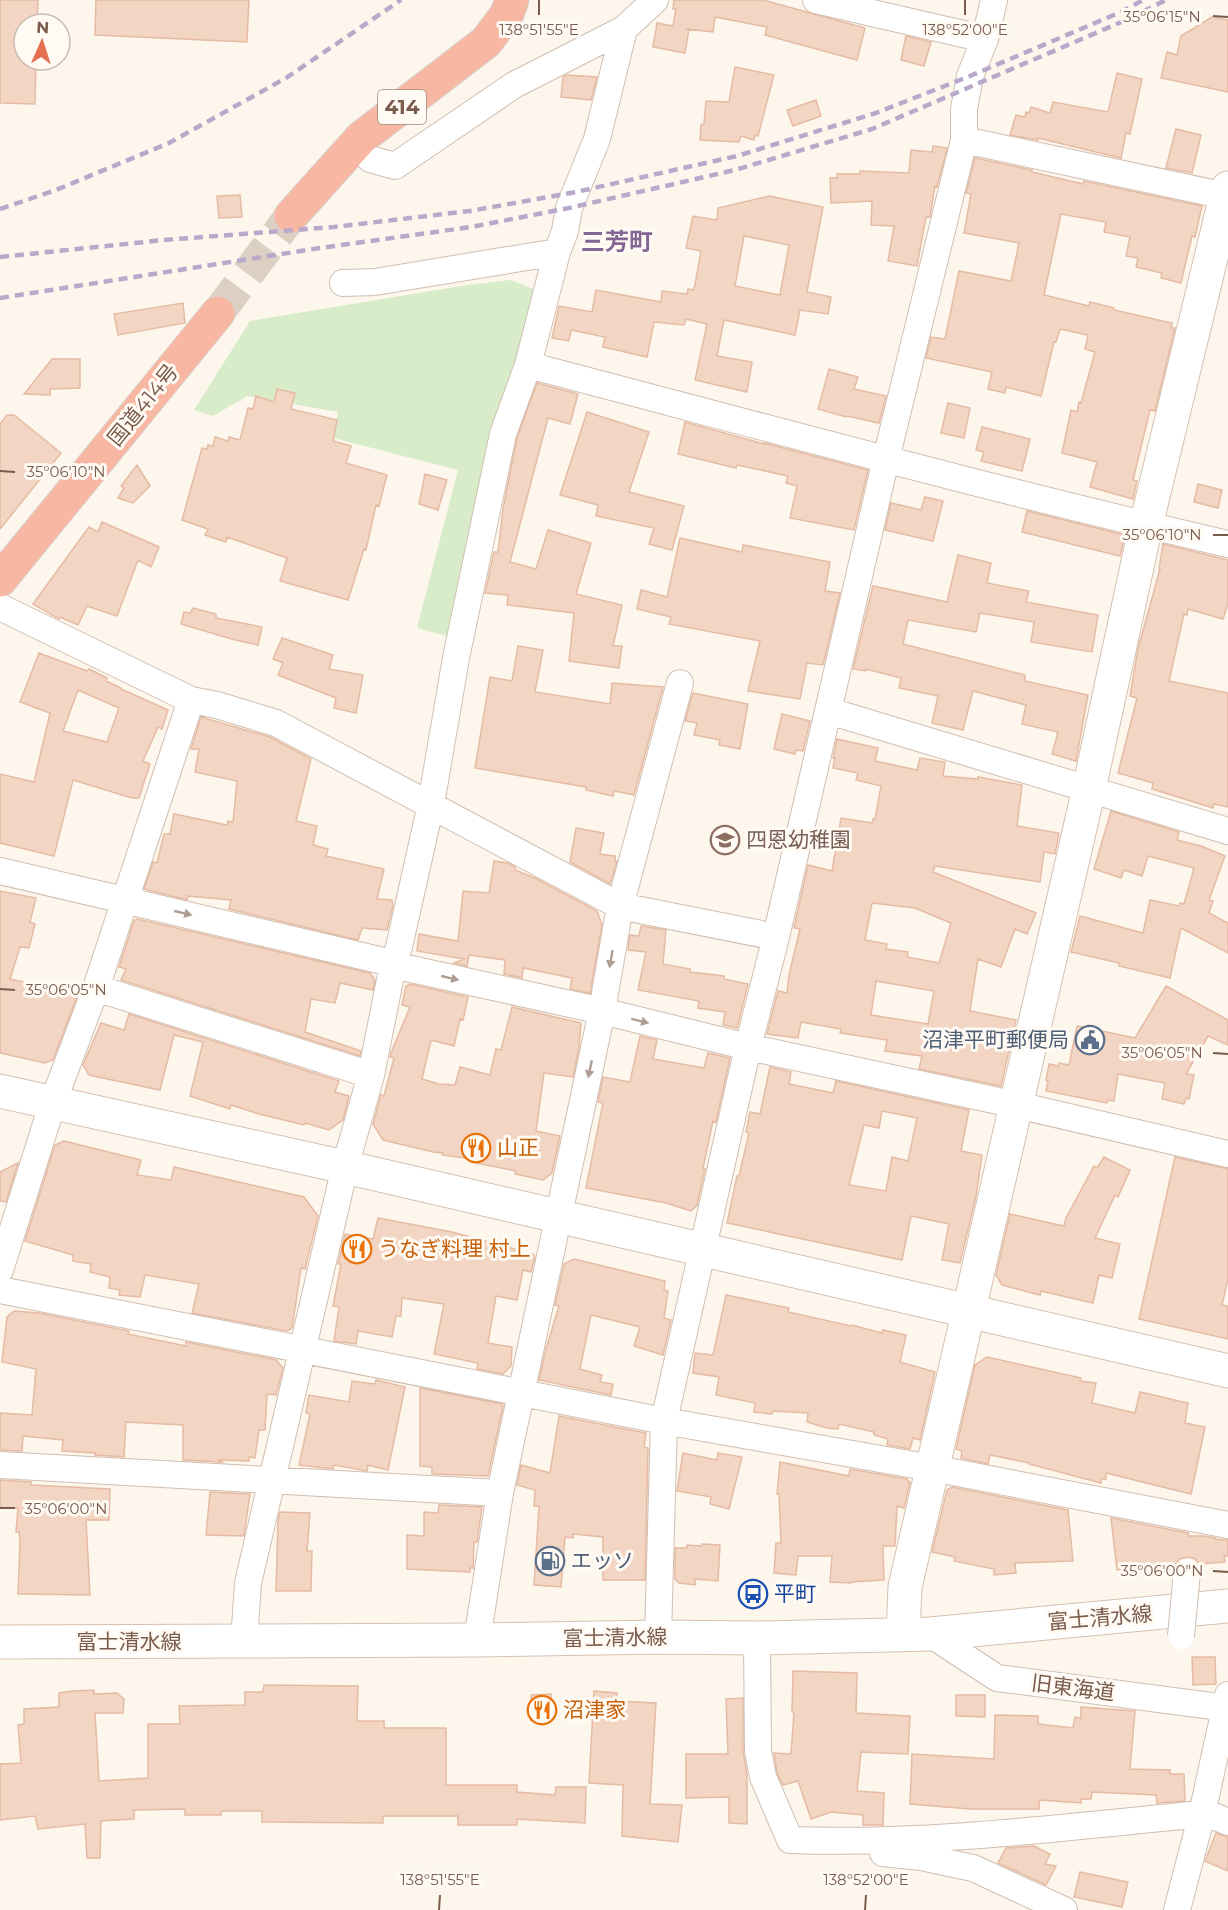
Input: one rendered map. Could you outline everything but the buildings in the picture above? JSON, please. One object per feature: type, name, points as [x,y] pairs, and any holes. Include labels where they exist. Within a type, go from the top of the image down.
[{"type":"highway","name":"414","points":[[291,216],[361,138],[486,42],[507,14],[512,0]]},
{"type":"highway","name":"国道414号","points":[[0,580],[218,313]]},
{"type":"street","points":[[370,159],[395,166],[514,84],[624,29],[655,0]]},
{"type":"street","points":[[816,0],[984,39]]},
{"type":"street","points":[[658,1637],[664,1421],[748,1047],[776,938],[886,459],[964,140],[964,109],[970,76],[984,39],[994,0]]},
{"type":"street","points":[[244,1642],[248,1583],[345,1167],[371,1075],[393,965],[431,804],[456,658],[503,434],[528,365],[557,252],[565,231],[569,208],[597,139],[624,29]]},
{"type":"street","points":[[917,1634],[905,1587],[1089,789],[1146,525],[1227,192],[964,140]]},
{"type":"street","points":[[342,283],[375,282],[557,252]]},
{"type":"street","points":[[528,365],[886,459],[1228,544]]},
{"type":"street","points":[[0,607],[191,700],[217,705],[276,723],[620,906],[776,938]]},
{"type":"street","points":[[477,1640],[500,1493],[602,1011],[620,906],[680,683]]},
{"type":"street","points":[[0,1270],[53,1102],[96,988],[191,700]]},
{"type":"street","points":[[829,711],[1228,831]]},
{"type":"street","points":[[0,872],[748,1047],[1017,1105],[1228,1154]]},
{"type":"street","points":[[96,988],[371,1075]]},
{"type":"street","points":[[0,1091],[345,1167],[1228,1371]]},
{"type":"street","points":[[0,1290],[664,1421],[932,1468],[1228,1525]]},
{"type":"street","points":[[0,1465],[500,1493]]},
{"type":"street","points":[[1181,1636],[1187,1572]]},
{"type":"street","name":"富士清水線","points":[[0,1642],[757,1638],[917,1634],[1228,1606]]},
{"type":"street","name":"旧東海道","points":[[917,1634],[997,1678],[1227,1704]]},
{"type":"street","points":[[757,1638],[758,1751],[762,1777],[790,1840],[843,1842],[1005,1832],[1202,1814],[1228,1822]]},
{"type":"street","points":[[1177,1910],[1227,1704]]},
{"type":"street","points":[[843,1842],[855,1848],[945,1860],[973,1868],[1064,1910]]},
{"type":"green space","points":[[511,280],[538,291],[450,637],[417,628],[458,470],[333,438],[338,412],[247,396],[213,416],[194,410],[250,321],[467,285]]},
{"type":"tunnel","points":[[218,313],[291,216]]},
{"type":"railway","points":[[0,209],[56,190],[169,143],[286,78],[401,0]]},
{"type":"railway","points":[[0,257],[164,240],[334,227],[470,211],[576,192],[737,156],[876,113],[970,76],[1121,12],[1143,0]]},
{"type":"railway","points":[[0,298],[471,227],[569,208],[735,170],[872,129],[1126,20],[1166,0]]},
{"type":"place","name":"四恩幼稚園","points":[[725,840]]},
{"type":"place","name":"沼津平町郵便局","points":[[1090,1040]]},
{"type":"place","name":"山正","points":[[476,1148]]},
{"type":"place","name":"うなぎ料理 村上","points":[[357,1249]]},
{"type":"place","name":"エッソ","points":[[550,1561]]},
{"type":"place","name":"平町","points":[[753,1594]]},
{"type":"place","name":"沼津家","points":[[542,1710]]},
{"type":"district","name":"三芳町","points":[[617,242]]}]
